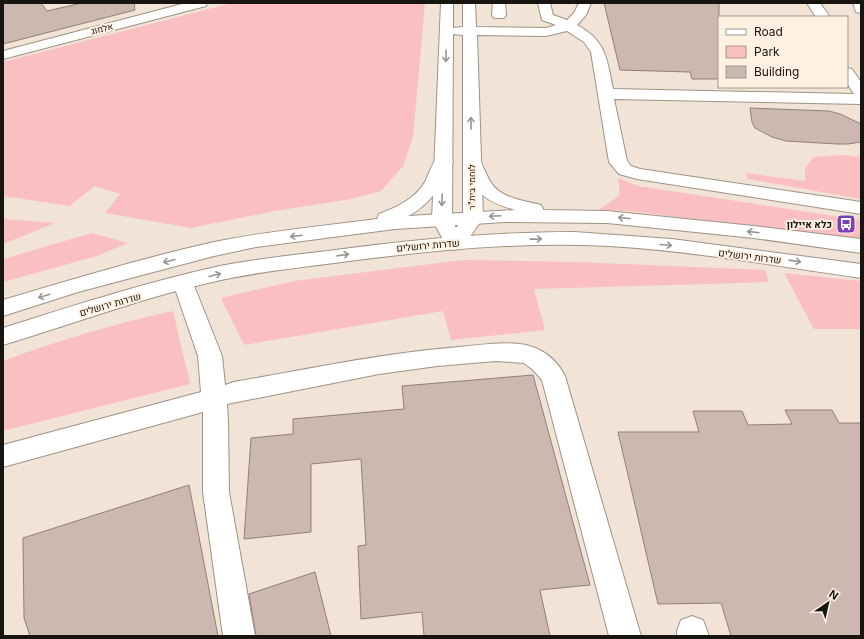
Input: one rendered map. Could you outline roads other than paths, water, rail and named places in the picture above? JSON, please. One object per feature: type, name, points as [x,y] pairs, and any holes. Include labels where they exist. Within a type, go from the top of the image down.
[{"type":"main road","name":"אלמוג","points":[[3,54],[201,3]]},
{"type":"main road","points":[[447,3],[442,220],[455,243]]},
{"type":"main road","name":"לוחמי בית\"ר","points":[[455,243],[473,218],[469,3]]},
{"type":"main road","points":[[544,3],[547,17],[580,32],[594,44],[598,52],[618,162],[625,170],[637,174],[861,208]]},
{"type":"main road","points":[[447,31],[546,32],[568,26],[582,12],[585,3]]},
{"type":"main road","points":[[814,3],[822,16]]},
{"type":"main road","points":[[859,3],[861,9]]},
{"type":"main road","points":[[848,74],[861,93]]},
{"type":"main road","points":[[606,94],[861,99]]},
{"type":"main road","points":[[328,232],[370,225],[405,211],[418,203],[432,187],[444,160]]},
{"type":"main road","points":[[472,162],[481,182],[488,191],[518,205],[562,216]]},
{"type":"main road","points":[[3,308],[74,286],[214,249],[256,241],[395,223],[473,218],[607,216],[672,222],[861,246]]},
{"type":"main road","name":"שדרות ירושלים","points":[[3,337],[79,312],[183,283],[258,266],[400,247],[510,239],[610,240],[750,255],[861,271]]},
{"type":"main road","points":[[183,283],[210,356],[216,422],[216,492],[239,636]]},
{"type":"main road","points":[[3,456],[234,392],[380,365],[453,356],[503,353],[525,354],[539,360],[553,376],[625,636]]},
{"type":"place","name":"כלא איילון","points":[[846,224]]}]
